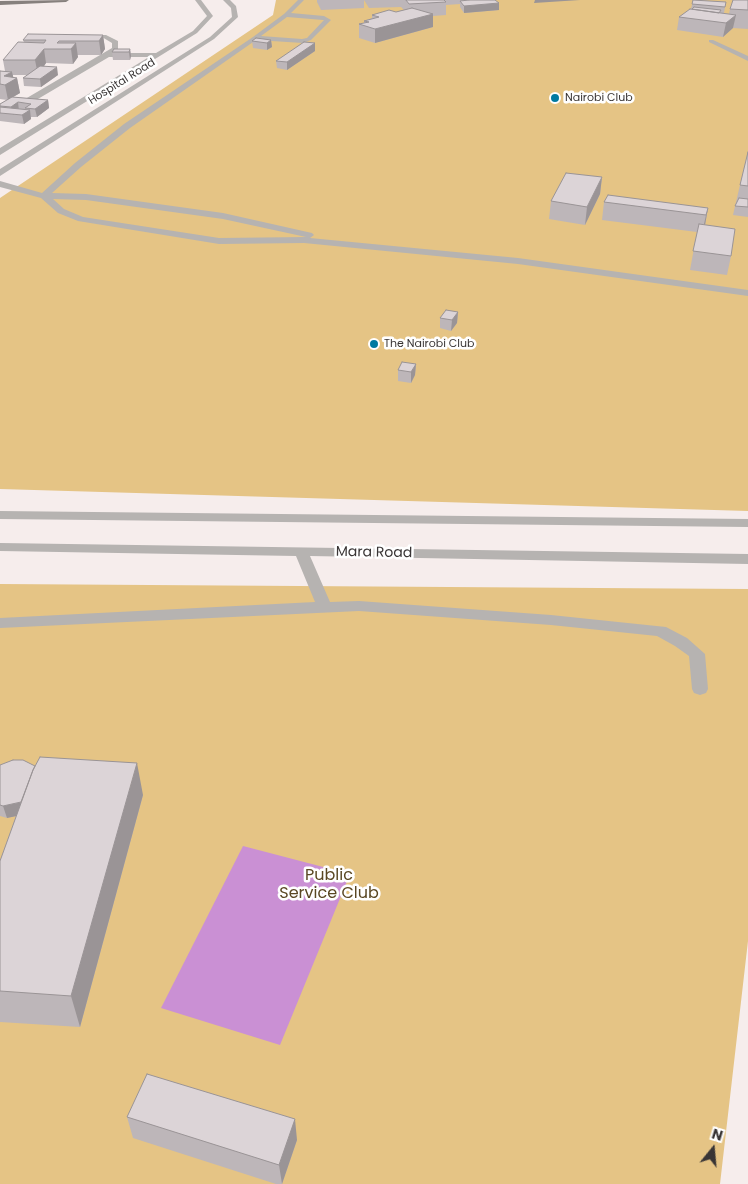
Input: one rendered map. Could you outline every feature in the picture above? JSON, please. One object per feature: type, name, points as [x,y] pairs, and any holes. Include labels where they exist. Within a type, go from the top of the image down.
[{"type":"main road","points":[[0,3],[66,0]]},
{"type":"street","name":"Hospital Road","points":[[0,152],[195,32],[210,16],[198,0]]},
{"type":"street","name":"Hospital Road","points":[[0,173],[218,34],[235,17],[234,7],[226,0]]},
{"type":"street","points":[[44,196],[78,165],[127,126],[255,38],[286,15],[300,0]]},
{"type":"street","points":[[255,38],[303,41],[309,39],[328,20],[324,18],[286,15]]},
{"type":"street","points":[[23,104],[108,55],[115,49],[116,42],[104,36]]},
{"type":"street","points":[[711,41],[748,60]]},
{"type":"street","points":[[108,55],[158,55]]},
{"type":"street","points":[[0,140],[16,142]]},
{"type":"street","points":[[0,184],[44,196],[86,197],[223,216],[282,228],[335,244]]},
{"type":"street","points":[[44,196],[61,211],[81,219],[219,241],[304,240],[518,261],[748,293]]},
{"type":"street","points":[[0,515],[748,523]]},
{"type":"street","name":"Mara Road","points":[[0,547],[748,559]]},
{"type":"street","points":[[301,552],[325,607]]},
{"type":"street","points":[[1,626],[359,606],[551,620],[660,632],[681,642],[697,654],[700,688]]},
{"type":"green space","name":"The Nairobi Club","points":[[276,0],[748,0],[748,511],[0,489],[0,198],[273,15]]},
{"type":"green space","name":"Public Service Club","points":[[0,584],[748,589],[748,941],[720,1184],[0,1184]]},
{"type":"shaded area","points":[[243,846],[350,874],[280,1045],[161,1008]]},
{"type":"building","points":[[406,0],[444,0],[446,2],[409,4]]},
{"type":"building","points":[[495,0],[499,3],[464,6],[460,1]]},
{"type":"building","points":[[693,0],[726,2],[725,7],[692,4]]},
{"type":"building","points":[[733,0],[748,0],[748,10],[730,9]]},
{"type":"building","points":[[694,7],[721,10],[719,13],[692,9]]},
{"type":"building","points":[[412,8],[433,14],[375,29],[359,24],[379,17],[372,15],[389,10],[396,12]]},
{"type":"building","points":[[690,9],[736,15],[726,23],[679,17]]},
{"type":"building","points":[[28,34],[103,35],[99,41],[59,41],[57,43],[76,43],[71,49],[44,49],[35,60],[3,60],[18,42],[44,43],[46,40],[23,40]]},
{"type":"building","points":[[256,38],[271,40],[267,43],[252,41]]},
{"type":"building","points":[[304,42],[315,43],[287,62],[276,61]]},
{"type":"building","points":[[114,49],[130,49],[129,52],[112,52]]},
{"type":"building","points":[[40,66],[57,67],[40,79],[23,78]]},
{"type":"building","points":[[0,71],[12,72],[4,76],[17,78],[5,85],[0,84]]},
{"type":"building","points":[[12,97],[48,100],[35,109],[25,108],[31,104],[18,102],[11,107],[0,106],[0,104]]},
{"type":"building","points":[[0,107],[30,110],[22,115],[0,113]]},
{"type":"building","points":[[748,152],[748,186],[740,185]]},
{"type":"building","points":[[566,173],[602,177],[587,207],[551,201]]},
{"type":"building","points":[[608,195],[708,208],[706,215],[604,202]]},
{"type":"building","points":[[739,198],[748,199],[748,207],[735,206]]},
{"type":"building","points":[[699,224],[735,229],[731,256],[693,251]]},
{"type":"building","points":[[446,310],[458,312],[452,320],[440,318]]},
{"type":"building","points":[[402,362],[416,364],[411,372],[398,370]]},
{"type":"building","points":[[40,757],[137,763],[71,996],[0,991],[0,861],[33,770]]},
{"type":"building","points":[[13,760],[23,760],[35,766],[21,802],[3,806],[0,805],[0,765]]},
{"type":"building","points":[[147,1074],[295,1119],[279,1165],[127,1117]]},
{"type":"place","name":"Nairobi Club","points":[[555,98]]},
{"type":"place","name":"The Nairobi Club","points":[[374,344]]}]
